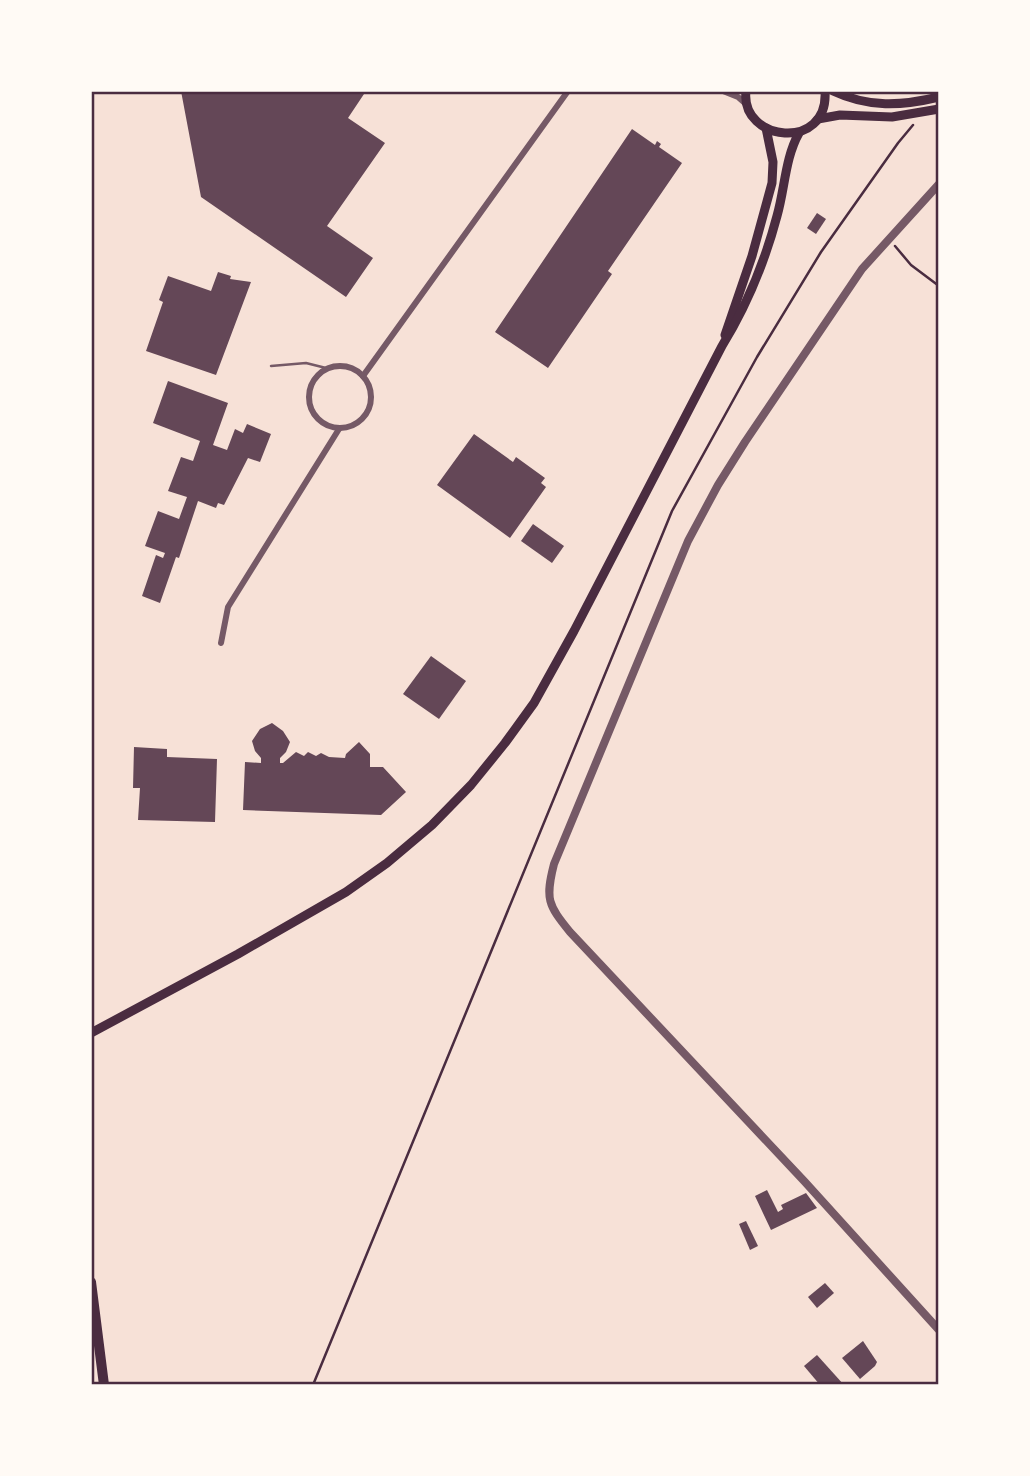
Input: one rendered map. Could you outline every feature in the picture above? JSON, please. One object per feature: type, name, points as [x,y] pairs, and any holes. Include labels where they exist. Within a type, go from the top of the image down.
[{"type":"highway","points":[[91,1282],[104,1385]]},
{"type":"main road","points":[[722,346],[752,256],[772,183],[773,162],[766,128],[746,104],[746,91]]},
{"type":"main road","points":[[91,1033],[346,892],[432,825],[471,785],[505,743],[534,703],[581,619],[739,318],[769,241],[785,187],[791,147],[799,133],[818,119],[824,108],[825,91]]},
{"type":"main road","points":[[833,91],[858,101],[893,106],[939,97]]},
{"type":"main road","points":[[818,119],[840,115],[892,117],[939,109]]},
{"type":"main road","points":[[766,128],[779,133],[799,133]]},
{"type":"street","points":[[363,376],[568,91]]},
{"type":"street","points":[[723,91],[738,97],[746,104]]},
{"type":"street","points":[[939,184],[862,269],[745,442],[688,541],[554,864],[548,887],[552,909],[570,932],[805,1181],[939,1330]]},
{"type":"street","points":[[335,365],[346,366],[363,376],[369,384],[370,405],[359,422],[339,429],[320,422],[313,414],[308,393],[317,374],[335,365]]},
{"type":"street","points":[[220,643],[228,607],[339,429]]},
{"type":"lane","points":[[271,366],[306,363],[326,369]]},
{"type":"path","points":[[313,1385],[672,511],[757,357],[821,252],[915,123]]},
{"type":"path","points":[[889,238],[911,265],[939,286]]},
{"type":"building","points":[[181,91],[366,91],[348,118],[385,143],[327,226],[373,258],[346,297],[201,197]]},
{"type":"building","points":[[632,129],[655,145],[657,141],[661,144],[659,147],[682,163],[608,271],[612,274],[548,368],[495,332]]},
{"type":"building","points":[[817,213],[826,219],[816,234],[807,228]]},
{"type":"building","points":[[218,272],[231,276],[230,279],[251,282],[216,375],[146,351],[163,302],[159,300],[168,276],[211,291]]},
{"type":"building","points":[[168,381],[228,403],[213,445],[227,450],[235,429],[243,433],[247,424],[271,434],[260,462],[248,458],[224,505],[218,503],[216,508],[198,501],[160,603],[142,596],[156,555],[163,558],[165,553],[145,546],[158,511],[179,519],[187,497],[168,491],[181,457],[193,461],[200,441],[153,423]]},
{"type":"building","points":[[474,434],[513,462],[516,457],[545,478],[541,483],[546,487],[510,538],[437,485]]},
{"type":"building","points":[[533,524],[564,546],[552,563],[521,541]]},
{"type":"building","points":[[431,656],[466,681],[439,719],[403,694]]},
{"type":"building","points":[[272,723],[283,731],[290,742],[280,758],[280,763],[296,752],[304,756],[308,752],[316,756],[321,753],[329,757],[345,758],[359,742],[370,754],[370,767],[383,767],[406,792],[381,815],[243,810],[245,762],[261,763],[252,741],[260,729]]},
{"type":"building","points":[[134,747],[167,749],[167,757],[217,759],[215,822],[138,820],[140,788],[133,788]]},
{"type":"building","points":[[767,1190],[778,1212],[783,1209],[781,1205],[806,1193],[817,1208],[771,1230],[755,1196]]},
{"type":"building","points":[[746,1221],[758,1246],[750,1250],[739,1224]]},
{"type":"building","points":[[825,1283],[834,1293],[817,1308],[808,1297]]},
{"type":"building","points":[[863,1341],[877,1362],[860,1379],[842,1358]]},
{"type":"building","points":[[817,1355],[844,1385],[820,1385],[804,1366]]}]
